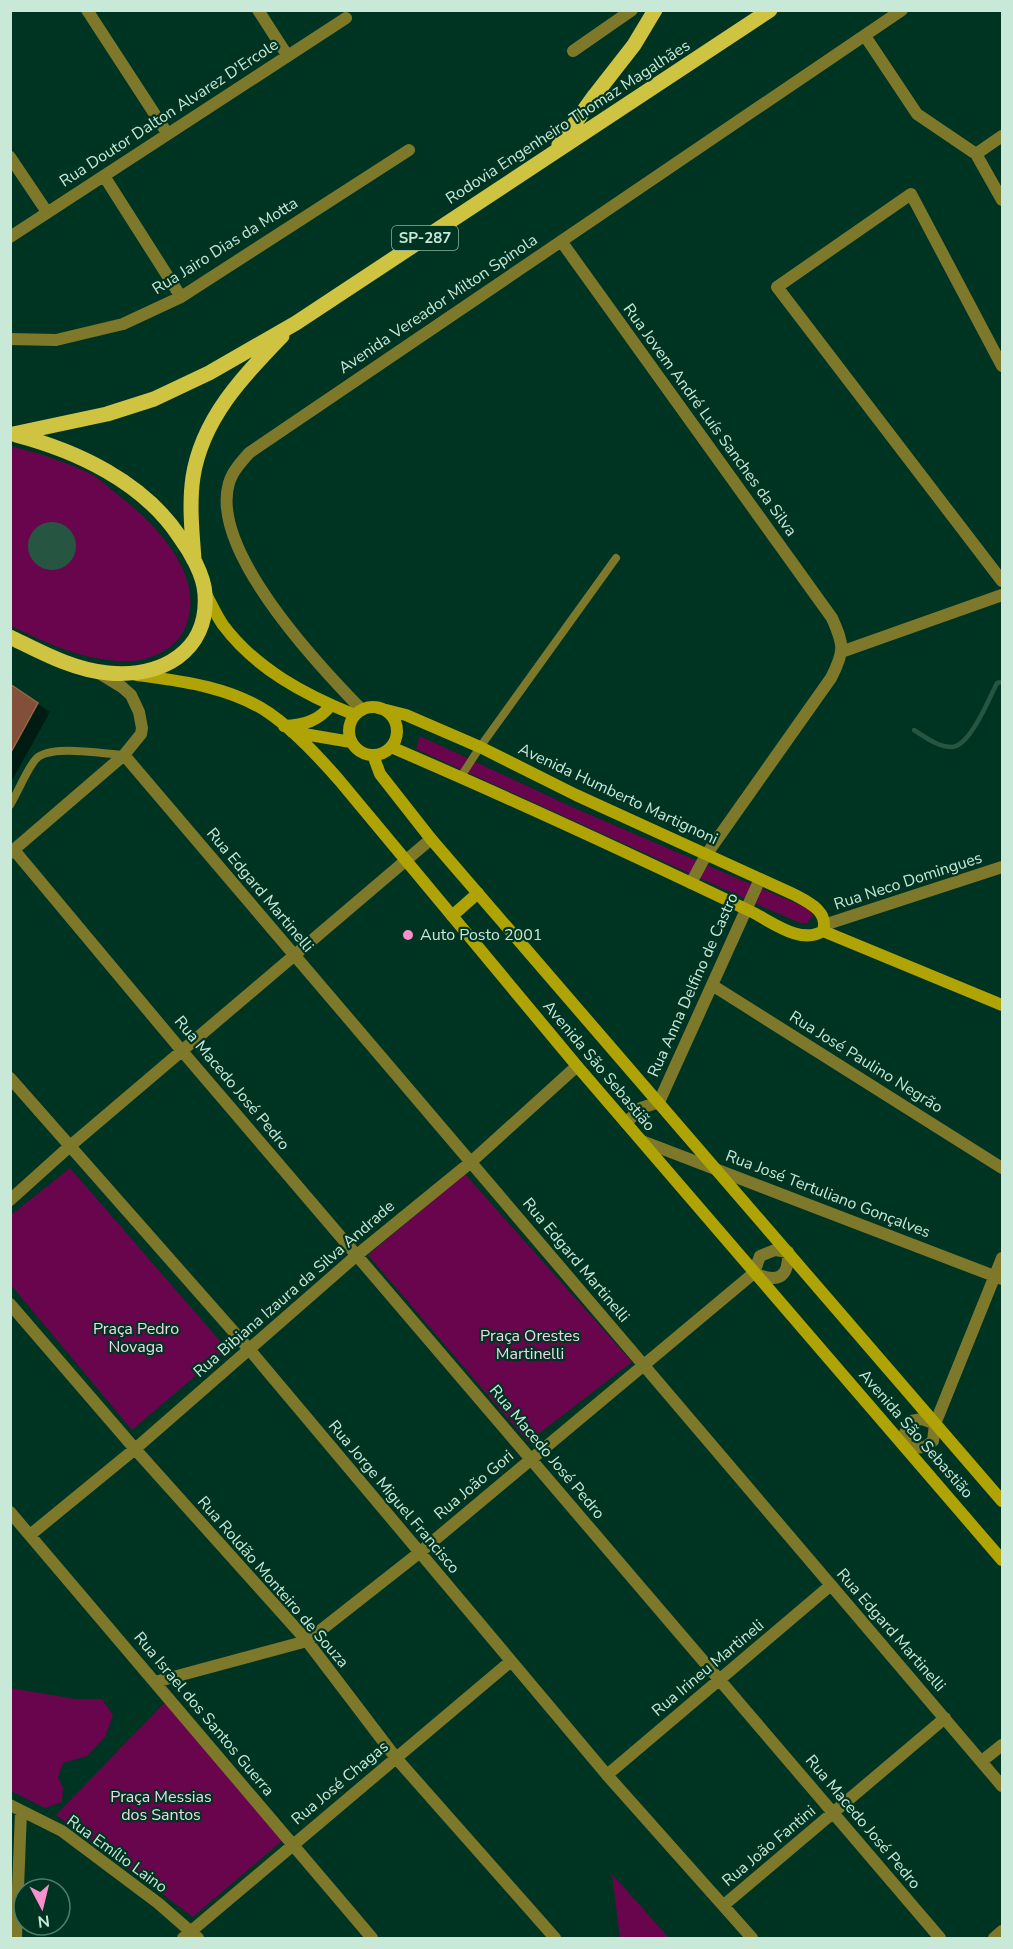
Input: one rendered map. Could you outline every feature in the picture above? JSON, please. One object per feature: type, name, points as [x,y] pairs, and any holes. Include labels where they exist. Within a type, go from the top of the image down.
[{"type":"main road","points":[[554,153],[634,45],[655,10]]},
{"type":"main road","name":"Rodovia Engenheiro Thomaz Magalhães","points":[[12,434],[107,414],[154,399],[209,373],[296,323],[770,10]]},
{"type":"main road","name":"Rodovia Engenheiro Thomaz Magalhães","points":[[194,562],[191,510],[193,478],[200,450],[216,415],[247,372],[296,323]]},
{"type":"main road","points":[[12,434],[46,443],[101,466],[149,502],[179,535],[222,623],[243,649],[279,678],[331,705],[358,713]]},
{"type":"main road","points":[[10,637],[56,659],[96,671],[121,673],[160,667],[175,660],[189,649],[198,636],[204,617],[205,592]]},
{"type":"main road","name":"Avenida São Sebastião","points":[[121,673],[183,682],[216,690],[246,701],[268,713],[316,754],[577,1066],[1002,1560]]},
{"type":"main road","points":[[288,729],[313,721],[324,714],[331,705]]},
{"type":"main road","points":[[369,708],[378,708],[384,710],[395,722],[397,732],[391,747],[384,753],[373,755],[360,752],[351,742],[349,729],[358,713],[369,708]]},
{"type":"main road","name":"Avenida Humberto Martignoni","points":[[378,708],[406,715],[480,747],[576,795],[811,904],[819,910],[824,919],[823,928]]},
{"type":"main road","points":[[288,729],[351,742]]},
{"type":"main road","points":[[391,747],[691,883],[796,934],[816,936],[823,928],[1002,1005]]},
{"type":"main road","name":"Avenida São Sebastião","points":[[373,755],[380,774],[431,839],[1002,1501]]},
{"type":"main road","points":[[452,916],[478,893]]},
{"type":"street","points":[[87,10],[168,133]]},
{"type":"street","points":[[258,10],[287,56]]},
{"type":"street","points":[[573,51],[632,10]]},
{"type":"street","name":"Avenida Vereador Milton Spinola","points":[[358,713],[294,636],[261,591],[242,554],[230,524],[227,501],[229,483],[237,467],[249,453],[902,10]]},
{"type":"street","name":"Rua Doutor Dalton Alvarez D'Ercole","points":[[10,237],[346,18]]},
{"type":"street","points":[[865,36],[917,114],[976,154],[1002,200]]},
{"type":"street","points":[[976,154],[1002,136]]},
{"type":"street","name":"Rua Jairo Dias da Motta","points":[[10,339],[56,340],[123,324],[181,297],[409,150]]},
{"type":"street","points":[[10,158],[47,212]]},
{"type":"street","points":[[105,176],[181,297]]},
{"type":"street","points":[[1002,366],[910,194],[777,287],[1002,581]]},
{"type":"street","name":"Rua Jovem André Luís Sanches da Silva","points":[[561,241],[832,618],[842,641],[841,652]]},
{"type":"street","points":[[691,883],[706,855],[821,694],[840,661],[841,652],[1002,595]]},
{"type":"street","points":[[12,851],[123,755],[141,734],[139,712],[131,695],[96,671]]},
{"type":"street","name":"Rua Edgard Martinelli","points":[[123,755],[1002,1786]]},
{"type":"street","points":[[10,1200],[70,1146],[431,839]]},
{"type":"street","name":"Rua Macedo José Pedro","points":[[12,851],[940,1938]]},
{"type":"street","name":"Rua Neco Domingues","points":[[823,928],[1002,867]]},
{"type":"street","name":"Rua Anna Delfino de Castro","points":[[626,1123],[642,1108],[659,1102],[760,879]]},
{"type":"street","name":"Rua José Paulino Negrão","points":[[712,985],[1002,1167]]},
{"type":"street","name":"Rua Bibiana Izaura da Silva Andrade","points":[[30,1535],[135,1449],[357,1255],[471,1162],[577,1066]]},
{"type":"street","name":"Rua Jorge Miguel Francisco","points":[[10,1078],[248,1348],[607,1775],[752,1938]]},
{"type":"street","name":"Rua José Tertuliano Gonçalves","points":[[642,1141],[999,1277]]},
{"type":"street","points":[[775,1250],[788,1252],[787,1267],[780,1277],[765,1278],[754,1273],[758,1260],[764,1253],[775,1250]]},
{"type":"street","points":[[935,1424],[922,1419],[911,1421],[905,1433],[906,1448],[925,1447],[932,1443],[935,1424],[999,1277],[1002,1258]]},
{"type":"street","name":"Rua João Gori","points":[[155,1682],[307,1641],[419,1553],[754,1273]]},
{"type":"street","name":"Rua Roldão Monteiro de Souza","points":[[10,1304],[135,1449],[307,1641],[396,1758],[555,1938]]},
{"type":"street","name":"Rua Israel dos Santos Guerra","points":[[10,1512],[372,1938]]},
{"type":"street","name":"Rua Irineu Martineli","points":[[607,1775],[831,1585]]},
{"type":"street","name":"Rua José Chagas","points":[[191,1936],[293,1844],[511,1661]]},
{"type":"street","name":"Rua João Fantini","points":[[724,1905],[945,1718]]},
{"type":"street","points":[[982,1761],[1002,1745]]},
{"type":"street","name":"Rua Emílio Laino","points":[[10,1805],[62,1831],[158,1903],[191,1936]]},
{"type":"street","points":[[16,1938],[21,1812]]},
{"type":"street","points":[[994,1938],[1002,1931]]},
{"type":"lane","points":[[460,777],[616,558]]},
{"type":"lane","points":[[10,805],[36,759],[47,753],[58,751],[123,755]]},
{"type":"green space","points":[[11,446],[65,463],[96,477],[132,506],[163,537],[185,574],[190,594],[189,614],[178,640],[160,653],[146,659],[116,661],[69,651],[11,626]]},
{"type":"green space","points":[[420,736],[572,807],[809,909],[813,916],[807,923],[800,923],[416,749]]},
{"type":"green space","name":"Praça Pedro Novaga","points":[[70,1168],[227,1349],[132,1430],[11,1285],[11,1215]]},
{"type":"green space","name":"Praça Orestes Martinelli","points":[[465,1174],[632,1362],[528,1442],[368,1255]]},
{"type":"green space","points":[[10,1688],[75,1699],[102,1699],[113,1715],[105,1737],[87,1756],[63,1763],[58,1777],[63,1788],[62,1802],[45,1808],[11,1791]]},
{"type":"green space","name":"Praça Messias dos Santos","points":[[165,1702],[283,1840],[193,1917],[56,1815]]},
{"type":"green space","points":[[612,1874],[669,1938],[620,1938]]},
{"type":"shaded area","points":[[47,522],[57,522],[69,529],[76,541],[76,551],[69,563],[57,570],[47,570],[32,559],[28,551],[28,541],[39,526]]},
{"type":"building","points":[[10,684],[38,703],[10,754]]},
{"type":"waterway","points":[[914,730],[942,745],[952,747],[959,745],[972,731],[997,683],[1002,682]]},
{"type":"place","name":"Auto Posto 2001","points":[[408,935]]}]
